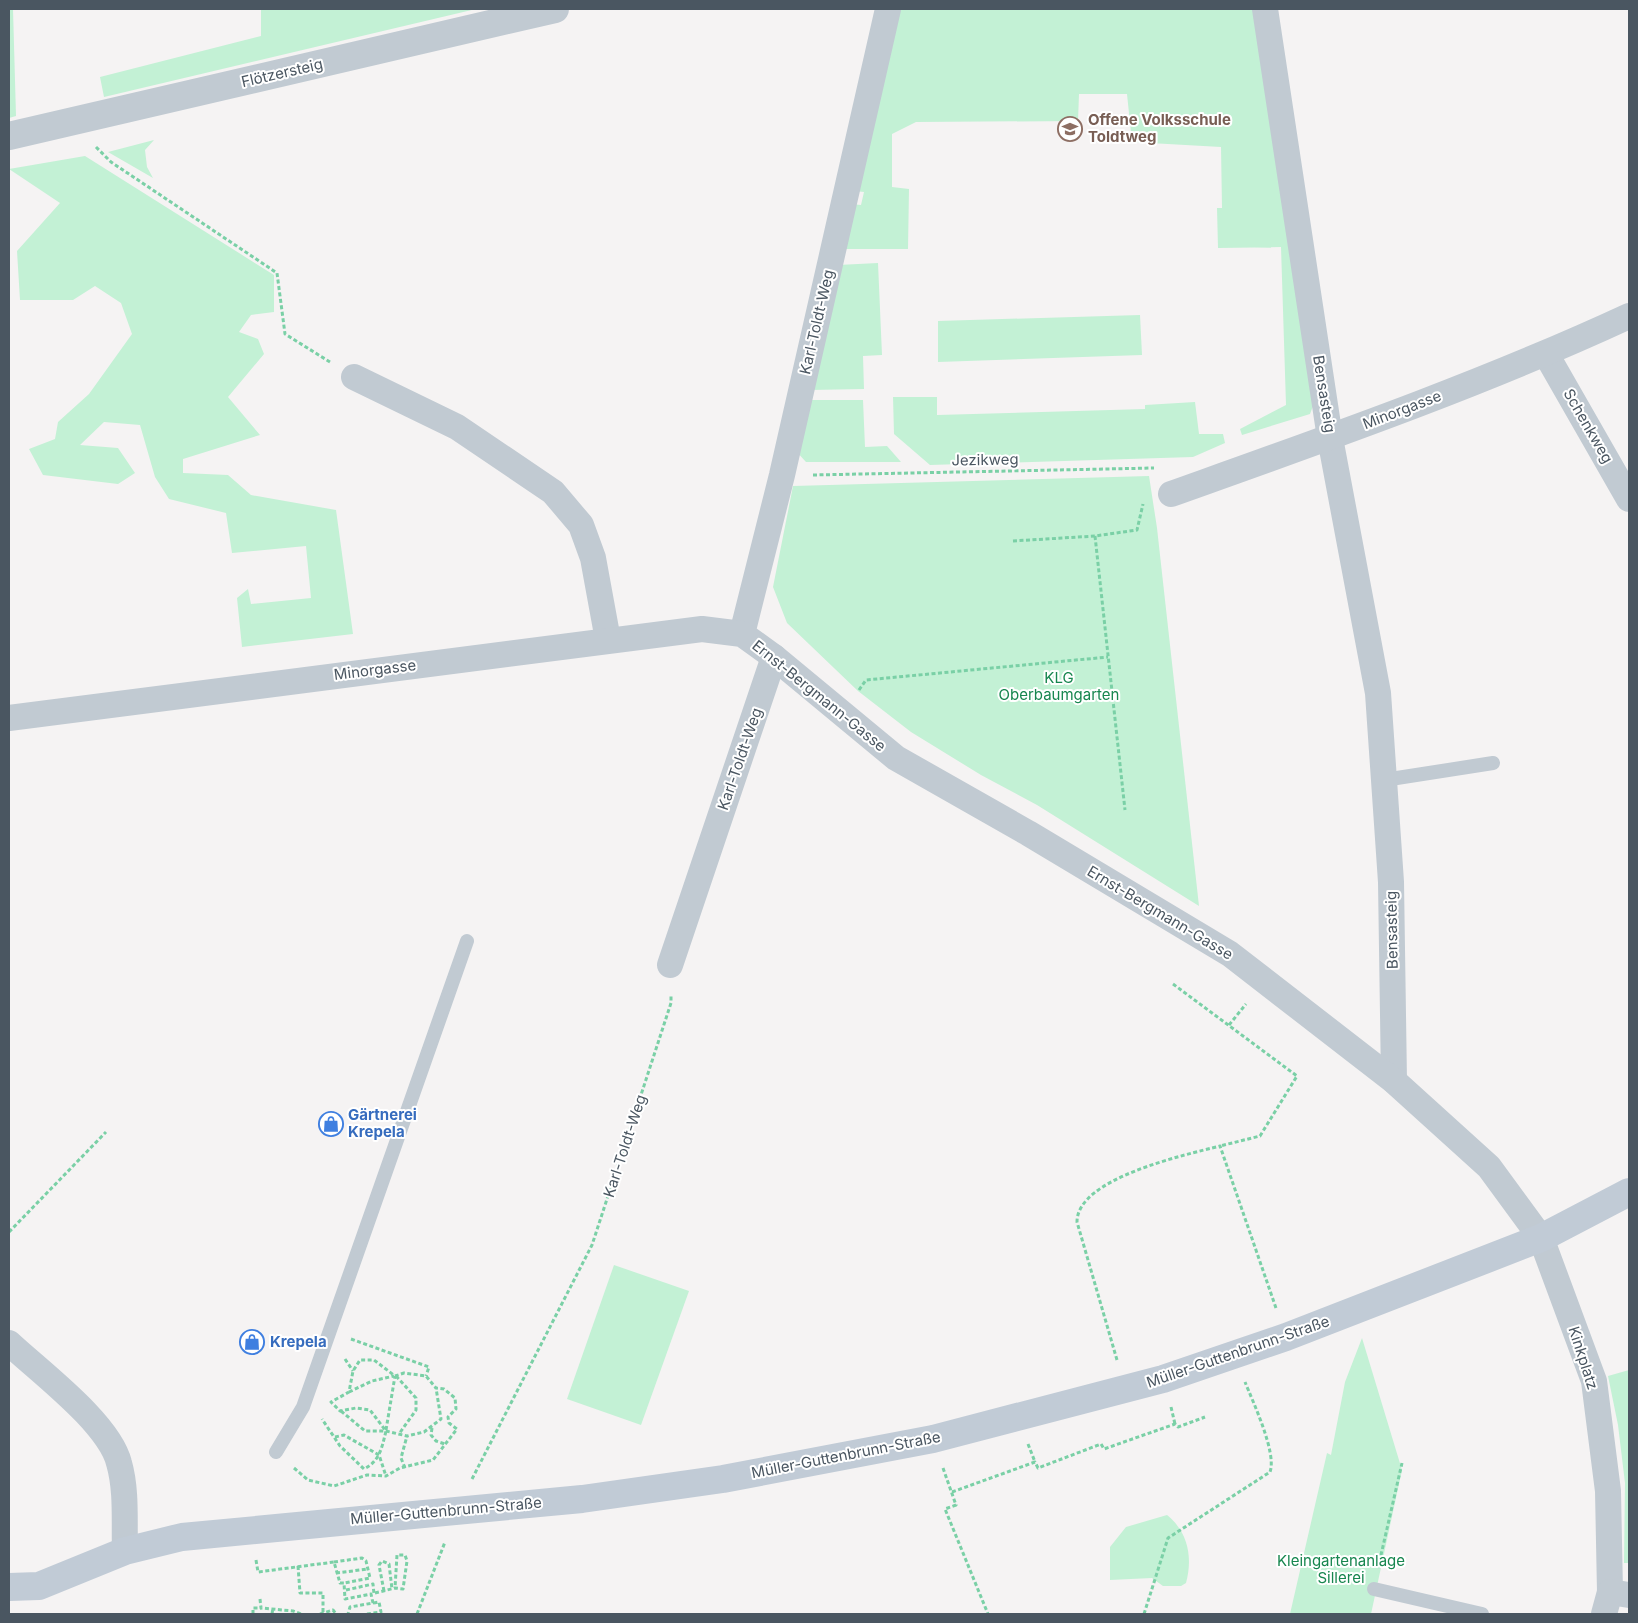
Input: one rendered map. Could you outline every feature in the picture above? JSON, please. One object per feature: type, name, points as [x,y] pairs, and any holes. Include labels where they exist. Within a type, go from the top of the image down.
[{"type":"main road","points":[[1540,1238],[1629,1192]]},
{"type":"main road","name":"Müller-Guttenbrunn-Straße","points":[[9,1588],[38,1586],[125,1551],[150,1544],[219,1532],[582,1499],[722,1479],[933,1438],[1164,1379],[1286,1337],[1540,1238]]},
{"type":"street","name":"Flötzersteig","points":[[9,136],[555,9]]},
{"type":"street","name":"Karl-Toldt-Weg","points":[[742,634],[782,475],[888,9]]},
{"type":"street","name":"Bensasteig","points":[[1265,9],[1330,438],[1378,693],[1391,882],[1394,1081]]},
{"type":"street","name":"Minorgasse","points":[[1171,494],[1330,438],[1546,354],[1629,316]]},
{"type":"street","name":"Schenkweg","points":[[1546,354],[1629,498]]},
{"type":"street","points":[[354,377],[458,427],[553,492],[581,525],[593,558],[608,640]]},
{"type":"street","name":"Minorgasse","points":[[9,718],[702,629],[742,634]]},
{"type":"street","name":"Ernst-Bergmann-Gasse","points":[[742,634],[774,656],[896,758],[1028,832],[1230,954],[1394,1081],[1489,1166],[1540,1238]]},
{"type":"street","name":"Karl-Toldt-Weg","points":[[670,965],[774,656]]},
{"type":"street","name":"Kinkplatz","points":[[1540,1238],[1594,1381],[1608,1491],[1615,1601]]},
{"type":"street","points":[[9,1343],[97,1425],[110,1441],[119,1461],[123,1481],[125,1551]]},
{"type":"lane","points":[[1384,780],[1493,763]]},
{"type":"lane","points":[[276,1452],[303,1407],[467,941]]},
{"type":"lane","points":[[1374,1589],[1482,1614]]},
{"type":"path","points":[[73,122],[111,162],[277,273],[285,334],[354,377]]},
{"type":"path","name":"Jezikweg","points":[[782,475],[1161,468],[1171,494]]},
{"type":"path","points":[[1013,542],[1095,536],[1136,530],[1143,504],[1171,494]]},
{"type":"path","points":[[1095,536],[1125,810]]},
{"type":"path","points":[[836,709],[858,691],[866,680],[1108,657]]},
{"type":"path","name":"Karl-Toldt-Weg","points":[[418,1614],[457,1510],[592,1245],[671,1003],[670,965]]},
{"type":"path","points":[[1124,1390],[1077,1222],[1077,1213],[1081,1205],[1095,1192],[1149,1164],[1260,1136],[1297,1076],[1173,984]]},
{"type":"path","points":[[9,1232],[106,1132]]},
{"type":"path","points":[[1220,1146],[1286,1337]]},
{"type":"path","points":[[329,1330],[429,1367],[426,1376]]},
{"type":"path","points":[[349,1392],[353,1371],[360,1360],[374,1360],[395,1376],[416,1398],[416,1410],[399,1434]]},
{"type":"path","points":[[404,1373],[426,1376],[436,1388],[441,1419],[432,1427],[408,1436],[386,1431],[365,1431],[330,1402],[372,1381],[404,1373]]},
{"type":"path","points":[[364,1469],[371,1466],[379,1456],[386,1431],[395,1376]]},
{"type":"path","points":[[436,1388],[444,1389],[455,1398],[456,1409],[448,1417],[449,1423]]},
{"type":"path","points":[[1144,1614],[1168,1538],[1270,1472],[1273,1466],[1248,1389]]},
{"type":"path","points":[[1169,1401],[1175,1424]]},
{"type":"path","points":[[303,1407],[320,1416],[334,1438],[364,1469],[367,1475]]},
{"type":"path","points":[[340,1411],[356,1408],[370,1410],[386,1431]]},
{"type":"path","points":[[1024,1435],[1038,1468],[1101,1444],[1104,1449],[1175,1424],[1178,1427],[1204,1417]]},
{"type":"path","points":[[276,1452],[308,1480],[334,1486],[367,1475],[386,1476],[433,1460],[457,1429],[441,1419]]},
{"type":"path","points":[[432,1427],[431,1435],[436,1441],[445,1444]]},
{"type":"path","points":[[334,1438],[344,1435],[379,1456],[386,1476]]},
{"type":"path","points":[[405,1468],[401,1458],[408,1436]]},
{"type":"path","points":[[952,1492],[1035,1462]]},
{"type":"path","points":[[941,1464],[956,1505],[945,1509],[988,1614]]},
{"type":"path","points":[[1374,1589],[1402,1464]]},
{"type":"path","points":[[255,1554],[258,1573],[298,1566],[362,1558],[366,1561],[370,1578],[340,1583],[334,1562]]},
{"type":"path","points":[[374,1603],[373,1594],[373,1584],[343,1590],[345,1599],[373,1594],[393,1589],[403,1589],[407,1561],[405,1555],[402,1554],[397,1555],[393,1589]]},
{"type":"path","points":[[384,1591],[379,1565],[382,1561],[389,1564],[393,1589]]},
{"type":"path","points":[[298,1566],[300,1593],[323,1593],[322,1614],[333,1610],[336,1614]]},
{"type":"path","points":[[336,1573],[368,1569]]},
{"type":"path","points":[[344,1583],[346,1590]]},
{"type":"path","points":[[260,1599],[261,1608]]},
{"type":"path","points":[[349,1614],[350,1607],[379,1602],[381,1612],[367,1614]]},
{"type":"path","points":[[253,1614],[253,1608],[273,1608],[301,1614]]},
{"type":"path","points":[[272,1614],[273,1608]]},
{"type":"green space","points":[[9,9],[13,9],[16,116],[9,118]]},
{"type":"green space","points":[[261,9],[476,9],[104,97],[100,77],[261,36]]},
{"type":"green space","points":[[897,9],[1253,9],[1313,406],[1310,414],[1242,435],[1240,429],[1286,405],[1281,247],[1218,248],[1217,208],[1222,208],[1221,147],[1132,142],[1127,94],[1079,94],[1078,121],[916,122],[892,134],[892,187],[909,189],[908,249],[841,249],[851,204],[861,205],[864,192],[855,191]]},
{"type":"green space","points":[[154,140],[145,150],[147,167],[153,178],[108,152]]},
{"type":"green space","points":[[85,156],[274,275],[274,312],[251,315],[239,332],[258,339],[264,354],[228,397],[260,435],[183,459],[183,473],[228,475],[251,495],[336,510],[353,634],[242,647],[237,598],[248,589],[251,604],[311,598],[306,546],[232,553],[226,513],[169,499],[155,477],[140,425],[104,422],[80,445],[118,448],[135,473],[118,484],[43,475],[29,449],[55,439],[58,422],[89,394],[132,334],[121,303],[95,286],[73,300],[20,300],[17,251],[60,203],[9,169]]},
{"type":"green space","points":[[878,263],[882,355],[863,356],[864,389],[810,390],[838,265]]},
{"type":"green space","points":[[1140,315],[1142,355],[938,362],[938,321]]},
{"type":"green space","points":[[893,397],[937,397],[937,415],[1145,409],[1145,405],[1195,402],[1199,434],[1223,434],[1225,443],[1193,457],[930,465],[894,434]]},
{"type":"green space","points":[[807,400],[863,400],[865,447],[887,446],[901,462],[806,462],[796,451]]},
{"type":"green space","name":"KLG Oberbaumgarten","points":[[1149,476],[1157,528],[1199,906],[1037,805],[981,775],[911,732],[858,691],[787,623],[773,587],[793,486]]},
{"type":"green space","points":[[614,1265],[689,1291],[641,1425],[567,1399]]},
{"type":"green space","name":"Kleingartenanlage Sillerei","points":[[1362,1338],[1402,1470],[1371,1614],[1290,1614],[1327,1453],[1331,1455],[1345,1382]]},
{"type":"green space","points":[[1629,1370],[1629,1563],[1624,1563],[1625,1483],[1618,1425],[1608,1376]]},
{"type":"green space","points":[[1167,1515],[1180,1529],[1187,1546],[1189,1564],[1186,1583],[1181,1586],[1163,1586],[1152,1578],[1110,1580],[1110,1547],[1126,1527]]},
{"type":"place","name":"Offene Volksschule Toldtweg","points":[[1070,129]]},
{"type":"place","name":"Gärtnerei Krepela","points":[[331,1124]]},
{"type":"place","name":"Krepela","points":[[252,1342]]}]
